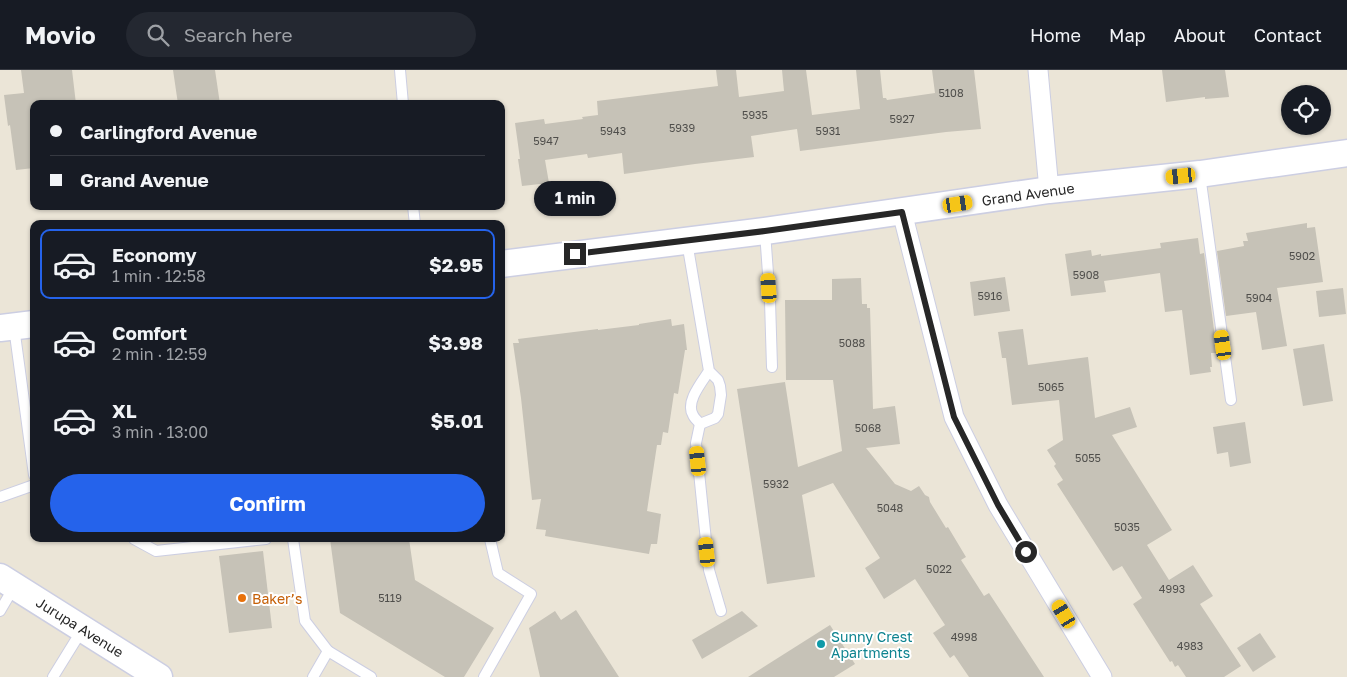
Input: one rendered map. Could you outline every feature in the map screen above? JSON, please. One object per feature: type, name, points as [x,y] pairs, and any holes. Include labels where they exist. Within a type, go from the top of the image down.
[{"type":"street","points":[[1038,70],[1049,190]]},
{"type":"street","name":"Grand Avenue","points":[[505,264],[765,231],[1049,190],[1200,174],[1347,153]]},
{"type":"street","points":[[902,212],[954,417],[998,505],[1102,677]]},
{"type":"street","name":"Jurupa Avenue","points":[[7,582],[160,677]]},
{"type":"lane","points":[[400,70],[403,100]]},
{"type":"lane","points":[[1200,174],[1231,400]]},
{"type":"lane","points":[[765,231],[772,367]]},
{"type":"lane","points":[[687,241],[708,371],[718,380],[721,395],[718,414],[715,418],[700,424]]},
{"type":"lane","points":[[16,326],[30,442]]},
{"type":"lane","points":[[700,424],[692,414],[690,407],[695,392],[708,371]]},
{"type":"lane","points":[[700,424],[696,443],[709,570],[721,610]]},
{"type":"lane","points":[[0,497],[30,486]]},
{"type":"lane","points":[[140,542],[156,551],[238,542]]},
{"type":"lane","points":[[293,542],[305,621],[328,651],[371,677]]},
{"type":"lane","points":[[484,677],[531,594],[498,573],[491,542]]},
{"type":"lane","points":[[0,611],[7,582]]},
{"type":"lane","points":[[53,677],[83,629]]},
{"type":"lane","points":[[313,677],[328,651]]},
{"type":"building","points":[[21,70],[72,70],[76,100],[30,100],[30,168],[16,170],[4,95],[24,93]]},
{"type":"building","points":[[173,70],[215,70],[219,100],[177,100]]},
{"type":"building","points":[[716,70],[736,70],[739,97],[784,91],[782,70],[806,70],[812,115],[860,109],[856,70],[880,70],[883,98],[887,100],[935,93],[932,70],[974,70],[981,129],[800,151],[797,129],[751,136],[754,157],[624,174],[622,153],[588,158],[587,154],[545,160],[549,183],[522,186],[515,123],[544,119],[545,124],[583,119],[582,117],[598,115],[597,101],[718,86]]},
{"type":"building","points":[[1162,70],[1225,70],[1229,97],[1205,99],[1205,97],[1166,102]]},
{"type":"building","points":[[1307,223],[1307,228],[1315,227],[1323,282],[1277,288],[1287,346],[1262,350],[1256,312],[1226,316],[1217,251],[1244,246],[1243,241],[1248,241],[1246,233]]},
{"type":"building","points":[[1198,238],[1200,254],[1204,253],[1217,353],[1211,353],[1211,372],[1190,375],[1182,310],[1165,312],[1160,273],[1104,281],[1106,292],[1071,296],[1065,254],[1091,250],[1092,256],[1101,254],[1101,256],[1161,248],[1160,243]]},
{"type":"building","points":[[1005,277],[1010,311],[974,316],[970,282]]},
{"type":"building","points":[[861,278],[862,304],[867,304],[867,308],[870,308],[873,409],[895,406],[900,444],[866,448],[895,484],[911,491],[919,486],[925,495],[929,497],[930,502],[946,528],[948,527],[966,557],[961,560],[984,596],[989,593],[1044,677],[969,677],[954,655],[950,658],[933,633],[945,625],[915,579],[884,599],[865,568],[880,558],[833,483],[802,495],[815,577],[767,584],[737,389],[785,382],[798,467],[842,451],[833,380],[786,380],[785,300],[832,300],[832,279]]},
{"type":"building","points":[[1343,288],[1346,314],[1319,317],[1316,291]]},
{"type":"building","points":[[671,319],[672,326],[684,324],[687,350],[685,350],[678,394],[674,393],[668,433],[663,432],[661,445],[657,445],[647,511],[661,514],[657,544],[651,544],[649,554],[545,536],[546,530],[536,529],[541,499],[532,500],[513,343],[519,343],[518,339],[639,325]]},
{"type":"building","points":[[1023,329],[1028,365],[1088,357],[1095,418],[1130,407],[1137,427],[1112,435],[1172,530],[1147,545],[1169,580],[1193,565],[1213,596],[1200,604],[1241,666],[1224,677],[1186,677],[1178,665],[1175,667],[1172,661],[1170,662],[1133,604],[1142,598],[1122,566],[1113,571],[1057,484],[1063,480],[1047,450],[1063,440],[1059,400],[1012,405],[1006,358],[1002,358],[998,332]]},
{"type":"building","points":[[1324,344],[1333,401],[1303,406],[1293,349]]},
{"type":"building","points":[[1245,422],[1251,463],[1230,467],[1228,452],[1217,454],[1213,427]]},
{"type":"building","points":[[330,542],[409,542],[415,580],[494,628],[464,677],[445,677],[340,613]]},
{"type":"building","points":[[263,551],[272,628],[229,633],[219,556]]},
{"type":"building","points":[[576,610],[619,677],[540,677],[529,628],[555,611],[561,620]]},
{"type":"building","points":[[742,611],[758,626],[702,659],[692,640]]},
{"type":"building","name":"Sunny Crest Apartments","points":[[830,625],[855,664],[834,677],[748,677]]},
{"type":"building","points":[[1260,633],[1276,657],[1253,672],[1237,648]]},
{"type":"place","name":"Baker’s","points":[[242,598]]},
{"type":"place","name":"Sunny Crest Apartments","points":[[821,644]]},
{"type":"route","points":[[575,254],[902,212],[954,417],[998,505],[1026,552]]}]
